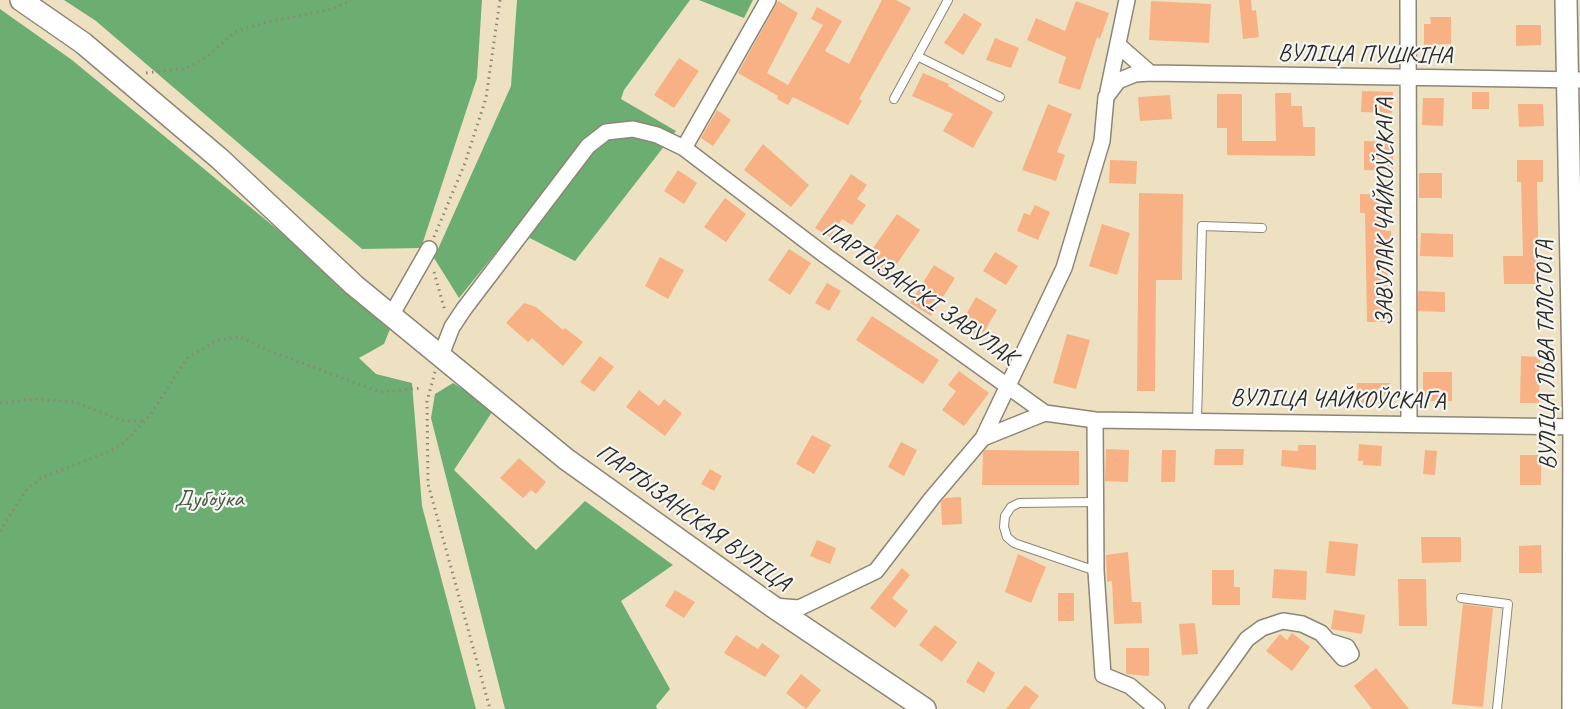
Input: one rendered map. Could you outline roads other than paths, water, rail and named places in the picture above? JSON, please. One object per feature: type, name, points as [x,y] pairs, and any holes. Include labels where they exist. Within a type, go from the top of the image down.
[{"type":"main road","name":"ПАРТЫЗАНСКАЯ ВУЛІЦА","points":[[21,0],[83,43],[220,159],[354,285],[566,459],[772,606],[926,709]]},
{"type":"main road","name":"ВУЛІЦА ЛЬВА ТАЛСТОГА","points":[[1566,0],[1574,80],[1577,673],[1573,709]]},
{"type":"street","points":[[684,148],[768,0]]},
{"type":"street","name":"ПАРТЫЗАНСКІ ЗАВУЛАК","points":[[441,355],[452,327],[588,146],[606,132],[633,129],[657,135],[684,148],[826,256],[1009,387],[1071,247],[1102,141],[1106,97],[1127,0]]},
{"type":"street","name":"ЗАВУЛАК ЧАЙКОЎСКАГА","points":[[1408,0],[1409,423]]},
{"type":"street","points":[[1118,45],[1150,73]]},
{"type":"street","points":[[1106,97],[1113,86],[1124,78],[1150,73]]},
{"type":"street","name":"ВУЛІЦА ПУШКІНА","points":[[1150,73],[1574,80]]},
{"type":"street","points":[[392,314],[429,249]]},
{"type":"street","points":[[772,606],[799,608],[876,571],[932,498],[983,438],[1009,387]]},
{"type":"street","name":"ВУЛІЦА ЧАЙКОЎСКАГА","points":[[1009,387],[1045,413],[1095,420],[1577,427]]},
{"type":"street","points":[[983,438],[1045,413]]},
{"type":"street","points":[[1095,420],[1096,571],[1103,675],[1130,686],[1157,709]]},
{"type":"street","points":[[1197,709],[1247,639],[1262,628],[1283,621],[1302,624],[1321,633],[1331,642]]},
{"type":"lane","points":[[894,99],[948,0]]},
{"type":"lane","points":[[917,56],[1000,97]]},
{"type":"lane","points":[[1197,421],[1202,226],[1262,228]]},
{"type":"lane","points":[[1095,502],[1019,502],[1011,507],[1005,516],[1004,527],[1007,537],[1014,543],[1096,571]]},
{"type":"lane","points":[[1461,598],[1508,604],[1497,709]]},
{"type":"park label","name":"Дубоўка","points":[[209,500]]}]
